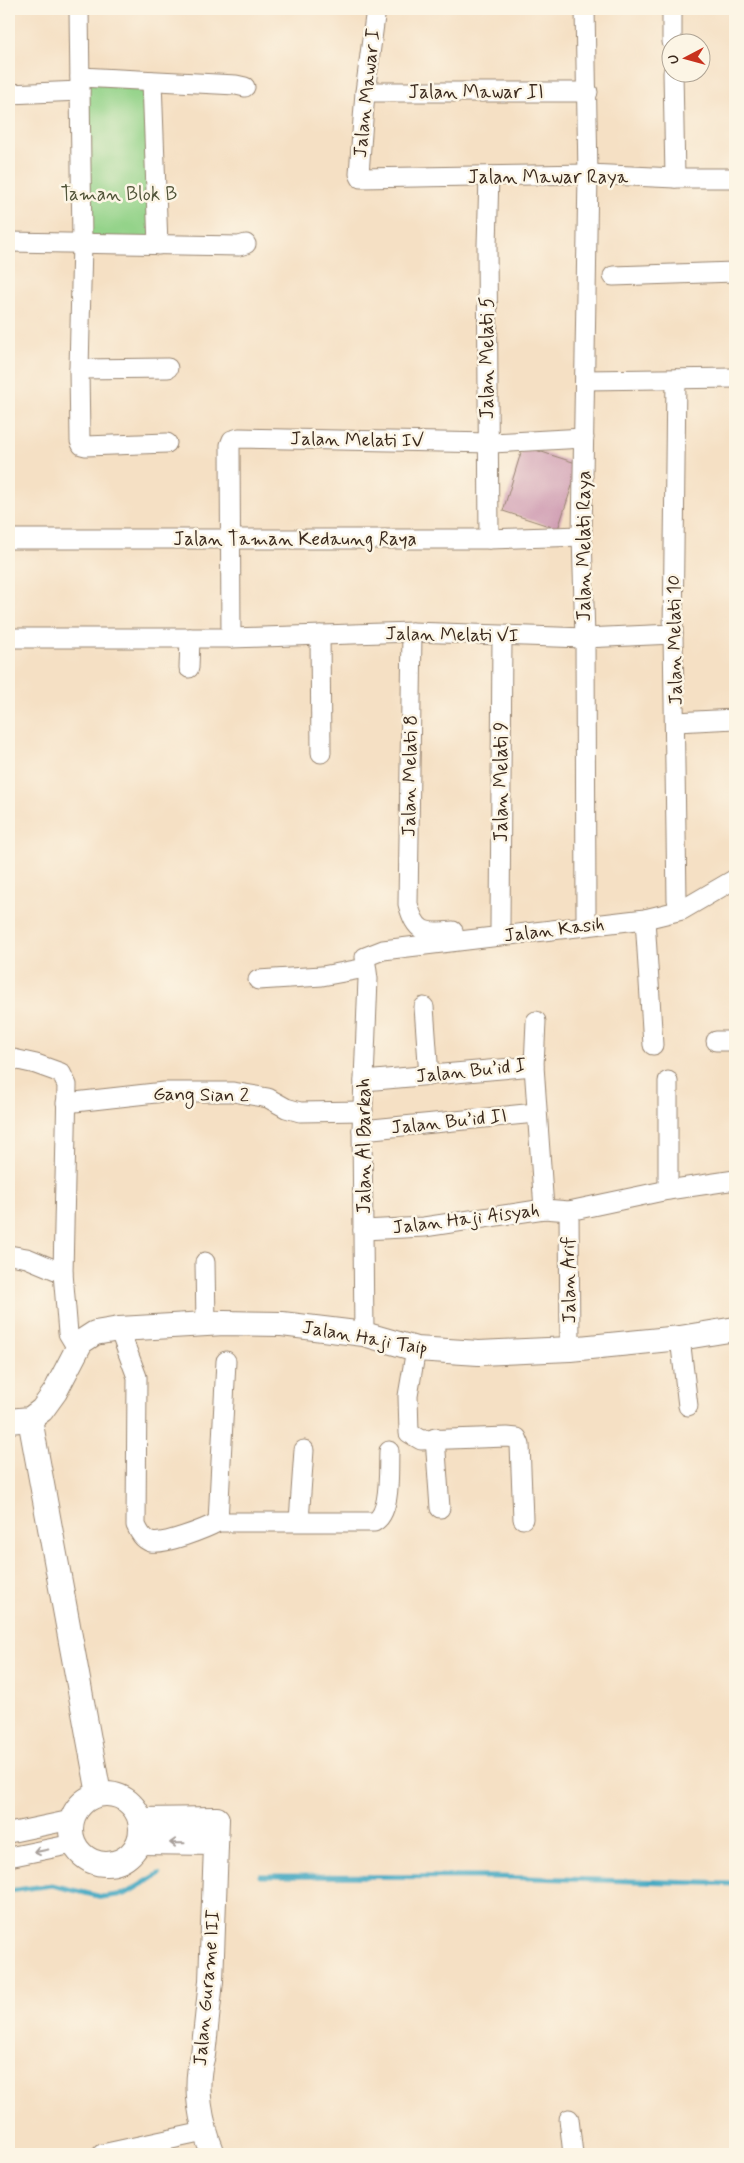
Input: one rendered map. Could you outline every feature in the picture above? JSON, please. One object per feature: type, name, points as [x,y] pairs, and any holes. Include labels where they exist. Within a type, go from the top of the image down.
[{"type":"street","points":[[79,9],[82,243],[79,369],[80,441],[82,445],[167,443]]},
{"type":"street","name":"Jalan Mawar I","points":[[361,178],[365,92],[376,9]]},
{"type":"street","name":"Jalan Melati Raya","points":[[585,9],[588,174],[582,536],[585,638],[586,918]]},
{"type":"street","points":[[672,9],[672,32]]},
{"type":"street","points":[[152,81],[158,245]]},
{"type":"street","points":[[9,94],[80,84],[152,81],[245,87]]},
{"type":"street","points":[[673,82],[675,178]]},
{"type":"street","name":"Jalan Mawar II","points":[[365,92],[588,92]]},
{"type":"street","name":"Jalan Mawar Raya","points":[[361,178],[588,174],[675,178],[735,178]]},
{"type":"street","name":"Jalan Melati 5","points":[[489,176],[487,443],[489,539]]},
{"type":"street","points":[[9,242],[239,246],[246,244]]},
{"type":"street","points":[[613,276],[735,272]]},
{"type":"street","points":[[79,369],[168,368]]},
{"type":"street","points":[[585,380],[735,378]]},
{"type":"street","name":"Jalan Melati 10","points":[[676,379],[673,634],[676,722],[677,900]]},
{"type":"street","name":"Jalan Melati IV","points":[[229,540],[230,445],[232,440],[249,438],[487,443],[584,438]]},
{"type":"street","name":"Jalan Taman Kedaung Raya","points":[[9,539],[489,539],[582,536]]},
{"type":"street","points":[[229,540],[231,638]]},
{"type":"street","name":"Jalan Melati VI","points":[[9,638],[231,638],[412,632],[585,638],[673,634]]},
{"type":"street","name":"Jalan Melati 8","points":[[412,632],[408,904],[413,921],[418,926],[434,933],[500,928]]},
{"type":"street","points":[[320,635],[321,753]]},
{"type":"street","name":"Jalan Melati 9","points":[[500,928],[502,636]]},
{"type":"street","points":[[189,668],[190,638]]},
{"type":"street","points":[[676,722],[735,719]]},
{"type":"street","points":[[500,928],[586,918],[677,900],[735,864]]},
{"type":"street","name":"Jalan Kasih","points":[[258,980],[322,976],[365,963],[383,950],[645,919],[682,910],[735,879]]},
{"type":"street","points":[[645,919],[653,1045]]},
{"type":"street","name":"Jalan Al Barkah","points":[[364,1334],[362,1110],[368,979],[365,963]]},
{"type":"street","points":[[424,1007],[429,1076]]},
{"type":"street","name":"Jalan Bu’id I","points":[[364,1082],[534,1066],[536,1021]]},
{"type":"street","points":[[716,1041],[735,1041]]},
{"type":"street","points":[[9,1058],[36,1064],[61,1073],[67,1085],[63,1273],[68,1333],[77,1348]]},
{"type":"street","points":[[534,1066],[544,1209]]},
{"type":"street","points":[[668,1081],[668,1190]]},
{"type":"street","name":"Gang Sian 2","points":[[66,1103],[164,1092],[233,1092],[268,1098],[286,1108],[300,1112],[362,1110]]},
{"type":"street","name":"Jalan Bu’id II","points":[[362,1130],[536,1113]]},
{"type":"street","name":"Jalan Haji Aisyah","points":[[364,1230],[424,1226],[544,1209],[569,1211],[668,1190],[735,1180]]},
{"type":"street","name":"Jalan Arif","points":[[569,1211],[570,1349]]},
{"type":"street","points":[[9,1256],[27,1258],[63,1273]]},
{"type":"street","points":[[205,1262],[206,1324]]},
{"type":"street","name":"Jalan Haji Taip","points":[[19,1420],[42,1410],[55,1392],[81,1342],[95,1333],[119,1329],[206,1324],[282,1324],[364,1334],[416,1349],[479,1353],[570,1349],[680,1338],[735,1329]]},
{"type":"street","points":[[119,1329],[137,1377],[136,1525],[146,1540],[153,1543],[197,1532],[218,1522],[299,1521],[369,1523],[379,1519],[386,1509],[389,1451]]},
{"type":"street","points":[[680,1338],[688,1406]]},
{"type":"street","points":[[416,1349],[408,1396],[408,1430],[416,1439],[517,1438],[520,1445],[523,1520]]},
{"type":"street","points":[[218,1522],[226,1361]]},
{"type":"street","points":[[19,1420],[99,1794]]},
{"type":"street","points":[[435,1438],[440,1508]]},
{"type":"street","points":[[299,1521],[304,1450]]},
{"type":"street","points":[[99,1794],[120,1796],[136,1810],[139,1831],[133,1853],[124,1860],[112,1865],[89,1862],[73,1844],[70,1832],[71,1820],[81,1803],[99,1794]]},
{"type":"street","name":"Jalan Gurame III","points":[[139,1831],[217,1819],[211,1981],[204,2054],[200,2065],[200,2097],[204,2132],[213,2154]]},
{"type":"street","points":[[9,1833],[71,1820]]},
{"type":"street","points":[[139,1831],[216,1843]]},
{"type":"street","points":[[9,1858],[73,1844]]},
{"type":"street","points":[[568,2119],[573,2154]]},
{"type":"street","points":[[102,2154],[204,2132]]},
{"type":"green space","name":"Taman Blok B","points":[[80,77],[152,81],[158,245],[82,243]]},
{"type":"building","points":[[523,446],[579,464],[558,529],[503,511]]},
{"type":"waterway","points":[[9,1891],[52,1885],[102,1897],[125,1894],[159,1874]]},
{"type":"waterway","points":[[260,1876],[495,1877],[735,1884]]}]
